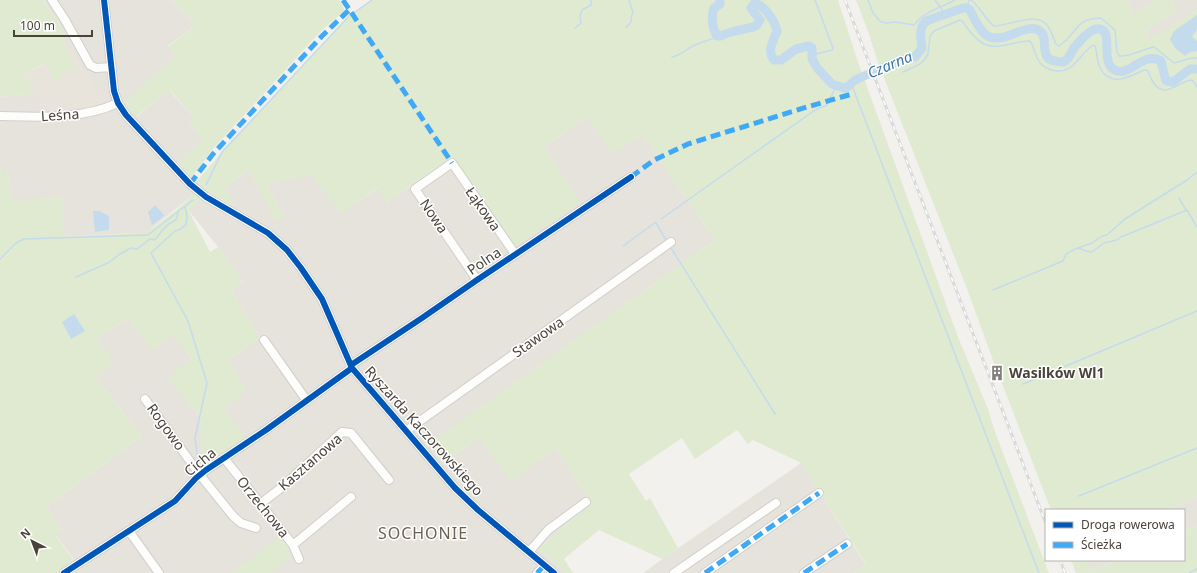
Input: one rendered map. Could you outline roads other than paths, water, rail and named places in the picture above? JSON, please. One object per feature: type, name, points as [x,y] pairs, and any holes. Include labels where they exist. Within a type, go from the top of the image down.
[{"type":"street","points":[[52,0],[65,20],[90,66],[96,68],[112,67]]},
{"type":"street","points":[[104,0],[114,90],[118,103]]},
{"type":"street","name":"Leśna","points":[[0,116],[50,118],[70,116],[105,109],[118,103]]},
{"type":"street","name":"Ryszarda Kaczorowskiego","points":[[118,103],[126,115],[190,184],[206,197],[268,233],[286,250],[301,268],[322,299],[352,367],[455,488],[478,510],[554,573]]},
{"type":"street","name":"Łąkowa","points":[[452,163],[515,254]]},
{"type":"street","name":"Nowa","points":[[452,163],[416,189],[477,280]]},
{"type":"street","name":"Polna","points":[[352,367],[631,176]]},
{"type":"street","name":"Stawowa","points":[[406,431],[671,242]]},
{"type":"street","points":[[264,340],[307,401]]},
{"type":"street","name":"Cicha","points":[[64,573],[175,501],[200,475],[307,401],[352,367]]},
{"type":"street","name":"Rogowo","points":[[145,399],[200,475],[233,516],[241,523],[256,528]]},
{"type":"street","name":"Kasztanowa","points":[[260,504],[281,488],[342,432],[351,433],[390,480]]},
{"type":"street","name":"Orzechowa","points":[[224,458],[293,545],[299,559]]},
{"type":"street","points":[[705,573],[819,493]]},
{"type":"street","points":[[293,545],[351,497]]},
{"type":"street","points":[[528,552],[548,530],[586,502]]},
{"type":"street","points":[[674,573],[776,503]]},
{"type":"street","points":[[129,531],[159,573]]},
{"type":"street","points":[[804,573],[847,544]]},
{"type":"street","points":[[537,573],[544,566]]},
{"type":"water","points":[[1197,15],[1197,29],[1192,37],[1197,41],[1197,51],[1190,52],[1185,56],[1175,48],[1170,39],[1174,31]]},
{"type":"water","points":[[156,206],[164,215],[152,225],[148,212]]},
{"type":"water","points":[[93,211],[99,211],[109,216],[109,230],[95,232]]},
{"type":"water","points":[[74,314],[85,331],[71,339],[62,322]]},
{"type":"waterway","points":[[355,12],[372,0]]},
{"type":"waterway","points":[[575,28],[581,23],[580,16],[582,10],[591,5],[591,0]]},
{"type":"waterway","points":[[626,27],[631,22],[633,13],[629,0]]},
{"type":"waterway","name":"Czarna","points":[[720,0],[720,4],[714,8],[712,15],[712,22],[717,36],[756,26],[760,20],[751,8],[754,4],[758,5],[768,14],[777,31],[771,49],[774,60],[781,60],[796,49],[809,46],[812,48],[812,59],[818,69],[832,84],[844,88],[855,80],[898,61],[915,57],[922,48],[921,30],[923,24],[926,21],[963,8],[970,10],[981,30],[986,35],[993,38],[1008,36],[1023,30],[1036,29],[1043,35],[1045,53],[1051,60],[1060,62],[1067,60],[1079,42],[1093,30],[1100,29],[1104,31],[1106,35],[1108,59],[1113,69],[1125,71],[1148,59],[1154,59],[1161,61],[1166,81],[1173,82],[1190,69],[1197,69]]},
{"type":"waterway","points":[[812,55],[832,50],[833,48],[815,0]]},
{"type":"waterway","points":[[868,0],[873,13],[881,22],[895,22],[914,25],[923,16],[955,0]]},
{"type":"waterway","points":[[935,0],[945,15]]},
{"type":"waterway","points":[[967,8],[969,0]]},
{"type":"waterway","points":[[971,0],[994,26],[1029,19],[1041,21],[1048,26],[1056,44],[1059,46],[1070,37],[1081,24],[1092,19],[1101,18],[1115,30],[1117,52],[1119,56],[1128,55],[1154,47],[1174,63],[1197,58]]},
{"type":"waterway","points":[[206,185],[222,152],[350,15]]},
{"type":"waterway","points":[[903,72],[920,64],[925,59],[928,54],[930,36],[934,31],[960,20],[974,36],[987,45],[1000,46],[1030,41],[1039,62],[1051,70],[1065,70],[1075,64],[1093,45],[1095,46],[1099,65],[1108,77],[1113,79],[1125,78],[1147,70],[1153,82],[1162,90],[1166,90],[1191,80],[1197,87]]},
{"type":"waterway","points":[[672,57],[696,44],[717,36]]},
{"type":"waterway","points":[[851,83],[1039,573]]},
{"type":"waterway","points":[[830,99],[836,86]]},
{"type":"waterway","points":[[661,219],[815,110],[827,105],[828,103]]},
{"type":"waterway","points":[[993,290],[1063,261],[1066,254],[1107,235],[1125,219],[1187,180],[1197,172]]},
{"type":"waterway","points":[[1179,198],[1186,210]]},
{"type":"waterway","points":[[0,259],[16,243],[24,239],[148,235],[193,200]]},
{"type":"waterway","points":[[185,207],[187,217],[186,224],[181,229],[175,231],[151,253],[188,321],[207,383],[195,438],[198,461]]},
{"type":"waterway","points":[[1078,248],[1092,252],[1104,243],[1117,240],[1187,210],[1197,227]]},
{"type":"waterway","points":[[76,277],[108,263],[131,248],[137,249],[150,239],[155,240],[165,227],[176,220],[178,212]]},
{"type":"waterway","points":[[623,246],[656,222]]},
{"type":"waterway","points":[[656,223],[666,240]]},
{"type":"waterway","points":[[671,248],[775,414]]},
{"type":"waterway","points":[[1023,384],[1197,311]]},
{"type":"waterway","points":[[1079,496],[1197,448]]},
{"type":"waterway","points":[[1189,573],[1197,569]]},
{"type":"railway","points":[[845,0],[1045,521]]},
{"type":"railway","points":[[1060,561],[1065,573]]},
{"type":"place","name":"Wasilków Wl1","points":[[997,373]]},
{"type":"district","name":"SOCHONIE","points":[[423,533]]}]
